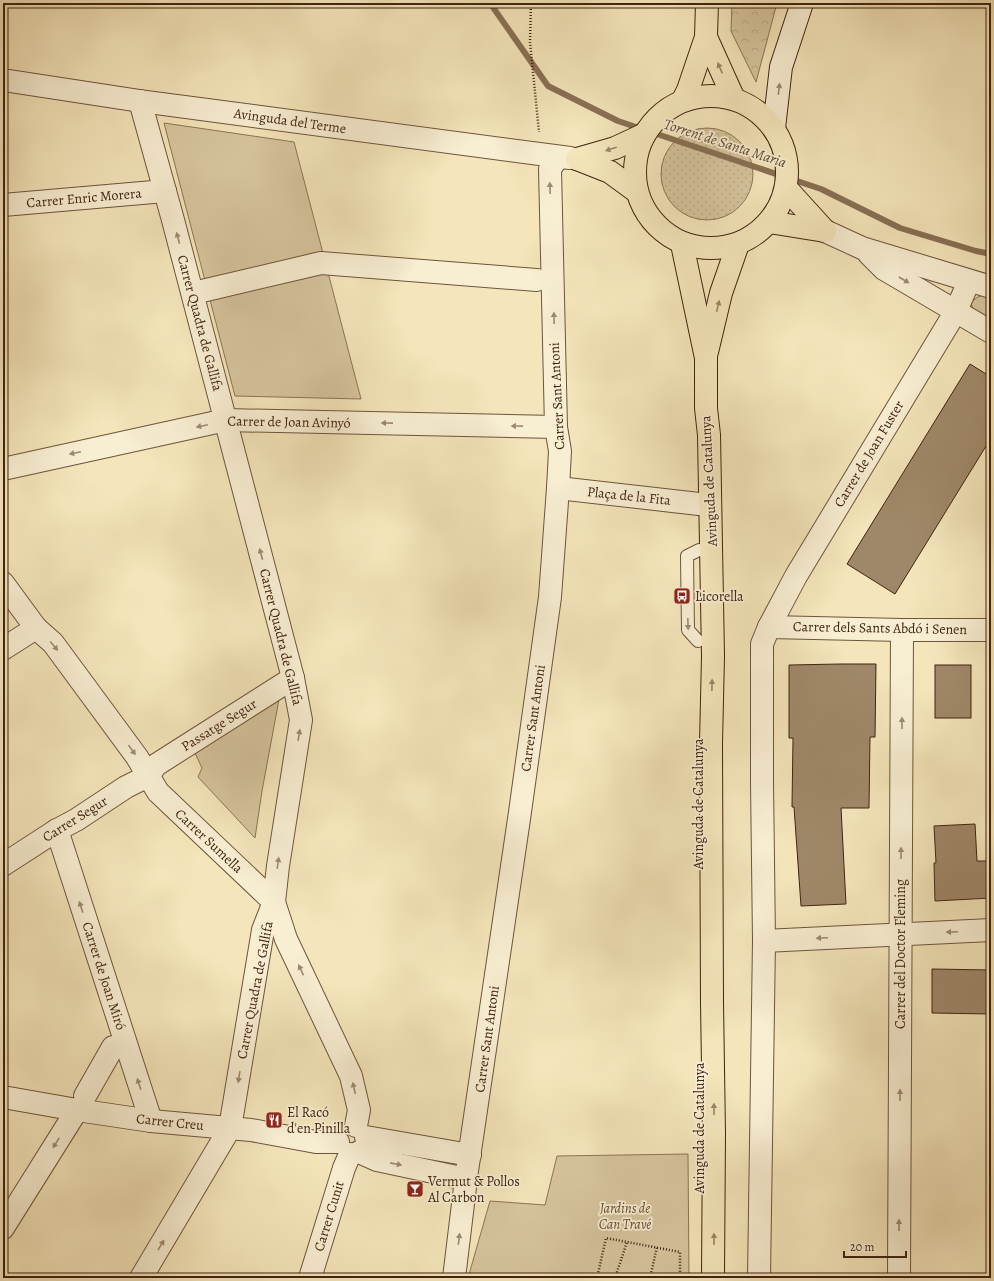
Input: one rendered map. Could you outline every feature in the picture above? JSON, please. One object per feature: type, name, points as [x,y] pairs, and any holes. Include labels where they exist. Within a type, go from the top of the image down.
[{"type":"main road","points":[[683,100],[688,90],[706,37],[707,3]]},
{"type":"main road","points":[[706,37],[734,99]]},
{"type":"main road","points":[[709,96],[734,99],[756,110],[774,128],[783,147],[787,178],[779,207],[769,222],[755,236],[738,244],[720,249],[700,249],[682,244],[661,232],[645,213],[636,191],[634,167],[639,146],[647,130],[664,111],[683,100],[709,96]]},
{"type":"main road","points":[[559,157],[615,148],[647,130]]},
{"type":"main road","points":[[559,157],[610,172],[636,191]]},
{"type":"main road","points":[[787,178],[825,231]]},
{"type":"main road","points":[[769,222],[825,231]]},
{"type":"main road","points":[[682,244],[706,358],[706,408]]},
{"type":"main road","points":[[706,358],[721,293],[738,244]]},
{"type":"main road","name":"Avinguda de Catalunya","points":[[699,1278],[699,504],[701,435],[706,408]]},
{"type":"main road","name":"Avinguda de Catalunya","points":[[706,408],[709,435],[713,599],[711,743],[714,1278]]},
{"type":"street","points":[[774,128],[781,67],[802,3]]},
{"type":"street","name":"Avinguda del Terme","points":[[3,80],[140,101],[559,157]]},
{"type":"street","name":"Carrer Quadra de Gallifa","points":[[140,101],[226,420],[293,678],[301,720],[278,866],[274,902],[264,930],[230,1128],[141,1278]]},
{"type":"street","name":"Carrer Sant Antoni","points":[[454,1278],[466,1179],[549,605],[560,451],[556,427],[550,169],[559,157]]},
{"type":"street","name":"Carrer Enric Morera","points":[[3,205],[165,191]]},
{"type":"street","points":[[825,231],[862,248],[991,288]]},
{"type":"street","points":[[862,248],[884,269],[991,332]]},
{"type":"street","points":[[202,291],[321,263],[537,280]]},
{"type":"street","name":"Carrer de Joan Fuster","points":[[769,626],[796,576],[956,310],[969,281]]},
{"type":"street","name":"Carrer de Joan Avinyó","points":[[3,469],[226,420],[556,427]]},
{"type":"street","name":"Plaça de la Fita","points":[[558,488],[699,504]]},
{"type":"street","name":"Carrer Sumella","points":[[3,584],[36,628],[53,643],[137,757],[158,792],[274,902],[286,939],[351,1076],[359,1110],[354,1142]]},
{"type":"street","points":[[759,1278],[764,941],[762,644],[769,626]]},
{"type":"street","name":"Carrer dels Sants Abdó i Senen","points":[[769,626],[902,630],[991,630]]},
{"type":"street","points":[[3,649],[36,628]]},
{"type":"street","name":"Carrer del Doctor Fleming","points":[[899,1278],[902,630]]},
{"type":"street","name":"Passatge Segur","points":[[148,776],[156,765],[293,678]]},
{"type":"street","name":"Carrer Segur","points":[[3,865],[126,787],[148,776]]},
{"type":"street","name":"Carrer de Joan Miró","points":[[57,830],[151,1121]]},
{"type":"street","points":[[764,941],[991,930]]},
{"type":"street","points":[[3,1228],[81,1103],[113,1046]]},
{"type":"street","name":"Carrer Creu","points":[[3,1097],[81,1103],[151,1121],[251,1130],[316,1142],[354,1142],[470,1155]]},
{"type":"street","name":"Carrer Creu","points":[[354,1142],[377,1160],[466,1179]]},
{"type":"street","name":"Carrer Cunit","points":[[310,1278],[344,1168],[354,1142]]},
{"type":"path","points":[[531,3],[530,42],[559,157]]},
{"type":"path","points":[[597,1278],[606,1238],[680,1252],[680,1278]]},
{"type":"path","points":[[615,1278],[627,1242]]},
{"type":"path","points":[[650,1278],[657,1247]]},
{"type":"green space","points":[[732,3],[777,3],[756,82],[731,31]]},
{"type":"green space","points":[[164,123],[294,142],[361,399],[235,396]]},
{"type":"green space","points":[[707,128],[724,132],[739,142],[749,157],[753,174],[749,191],[739,206],[724,216],[707,220],[690,216],[675,206],[665,191],[661,174],[665,157],[675,142],[690,132]]},
{"type":"green space","points":[[982,295],[991,297],[991,324],[974,312],[971,303]]},
{"type":"green space","points":[[280,694],[255,838],[198,777],[202,768],[194,751]]},
{"type":"green space","name":"Jardins de Can Travé","points":[[688,1154],[689,1278],[468,1278],[490,1201],[545,1205],[557,1156]]},
{"type":"building","points":[[970,364],[991,377],[991,438],[895,594],[847,564]]},
{"type":"building","points":[[876,664],[875,737],[870,737],[869,808],[841,808],[846,904],[801,906],[794,807],[792,807],[793,738],[789,738],[789,665]]},
{"type":"building","points":[[935,665],[971,665],[971,718],[935,718]]},
{"type":"building","points":[[975,824],[977,861],[991,861],[991,898],[935,901],[934,863],[936,863],[934,826]]},
{"type":"building","points":[[932,969],[991,970],[991,1014],[932,1013]]},
{"type":"waterway","name":"Torrent de Santa Maria","points":[[490,3],[548,86],[618,121],[821,189],[900,228],[976,251],[991,254]]},
{"type":"place","name":"Licorella","points":[[682,596]]},
{"type":"place","name":"El Racó d'en Pinilla","points":[[274,1120]]},
{"type":"place","name":"Vermut & Pollos Al Carbon","points":[[415,1189]]}]
